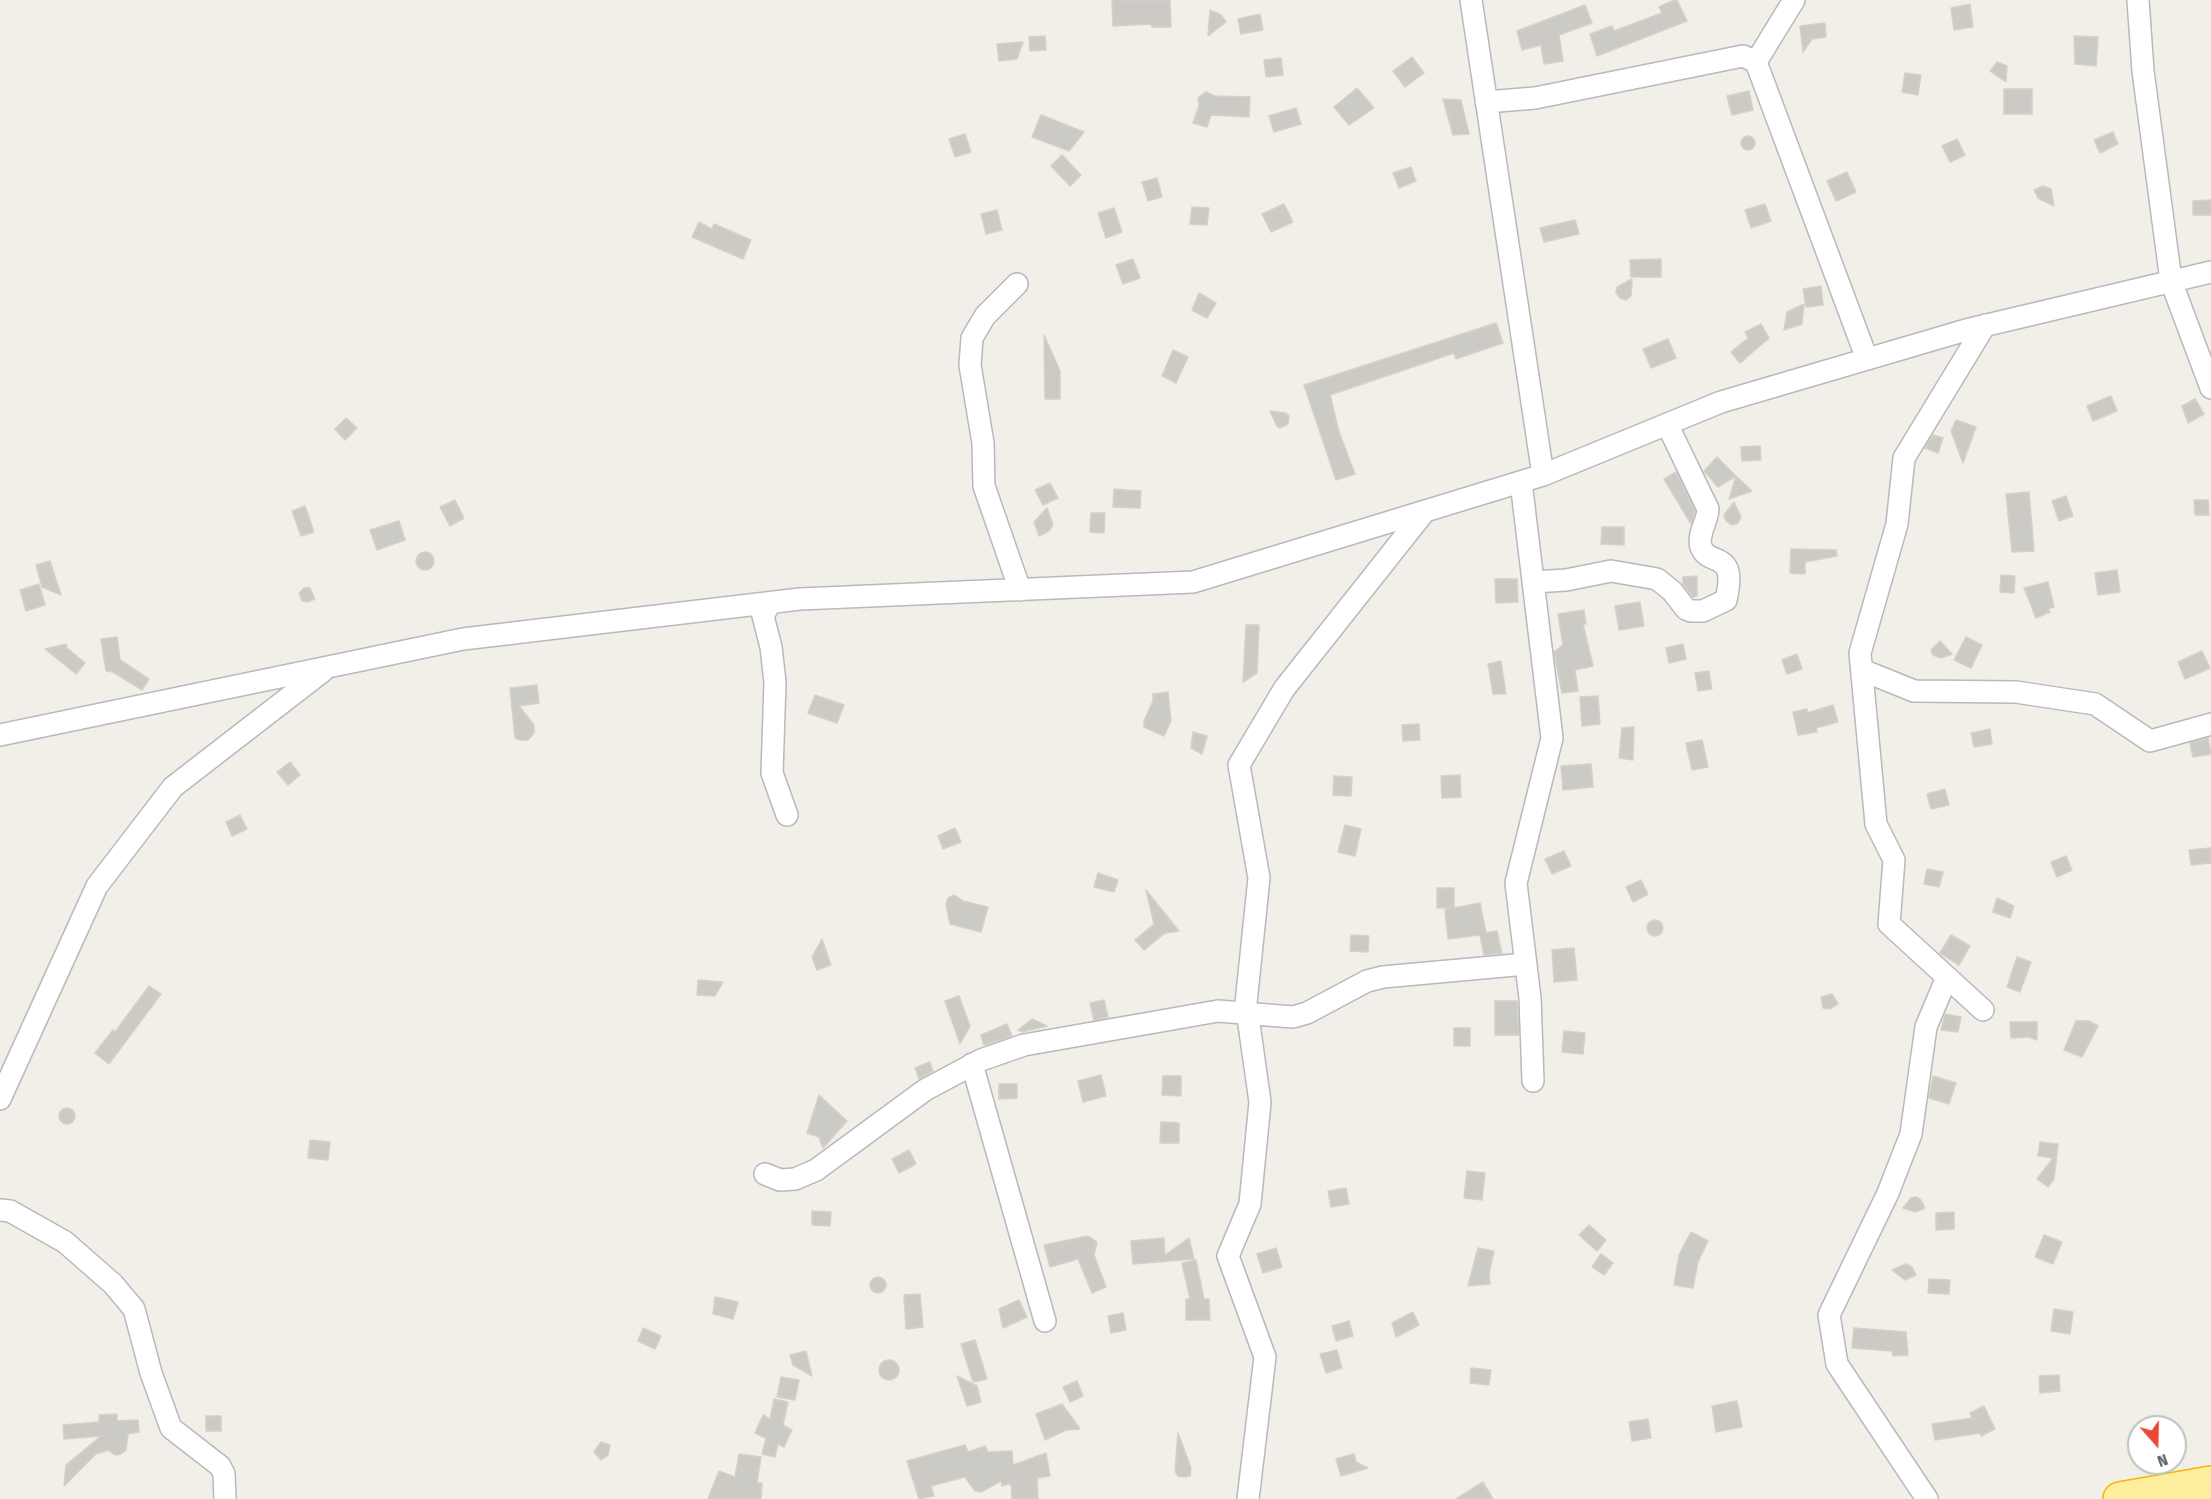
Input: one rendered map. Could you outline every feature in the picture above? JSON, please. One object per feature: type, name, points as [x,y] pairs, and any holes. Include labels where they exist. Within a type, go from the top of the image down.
[{"type":"highway","points":[[2120,1499],[2211,1483]]},
{"type":"street","points":[[1471,0],[1544,475]]},
{"type":"street","points":[[1756,62],[1794,0]]},
{"type":"street","points":[[2138,0],[2143,71],[2171,281],[2211,388]]},
{"type":"street","points":[[1486,102],[1535,98],[1743,56],[1756,62],[1867,359]]},
{"type":"street","points":[[0,735],[463,639],[770,603],[1193,582],[1544,475],[1721,402],[1985,325],[2211,272]]},
{"type":"street","points":[[1017,284],[981,323],[972,338],[970,364],[983,443],[984,486],[1020,590]]},
{"type":"street","points":[[1983,1010],[1889,924],[1894,860],[1876,824],[1860,653],[1897,524],[1904,458],[1985,325]]},
{"type":"street","points":[[1533,582],[1611,572],[1657,579],[1672,591],[1686,609],[1691,611],[1703,611],[1726,600],[1728,571],[1724,562],[1709,556],[1701,548],[1701,536],[1708,509],[1667,424]]},
{"type":"street","points":[[1521,482],[1552,738],[1516,883],[1530,998],[1533,1081]]},
{"type":"street","points":[[1248,1499],[1265,1357],[1228,1256],[1250,1204],[1260,1102],[1246,1003],[1259,878],[1239,765],[1284,689],[1425,511]]},
{"type":"street","points":[[770,603],[763,616],[771,647],[775,682],[772,773],[787,815]]},
{"type":"street","points":[[0,1099],[98,886],[173,787],[327,668]]},
{"type":"street","points":[[1862,670],[1914,691],[2016,692],[2095,704],[2150,741],[2211,724]]},
{"type":"street","points":[[765,1174],[780,1180],[795,1179],[816,1170],[925,1090],[972,1064],[1024,1045],[1218,1011],[1293,1017],[1307,1013],[1367,981],[1383,977],[1526,964]]},
{"type":"street","points":[[1927,1499],[1837,1364],[1829,1315],[1888,1193],[1911,1134],[1926,1027],[1947,977]]},
{"type":"street","points":[[972,1064],[1045,1321]]},
{"type":"street","points":[[0,1210],[10,1211],[64,1242],[113,1284],[134,1309],[151,1373],[171,1428],[220,1467],[224,1474],[225,1499]]},
{"type":"building","points":[[1112,0],[1170,0],[1171,27],[1152,27],[1151,24],[1113,26]]},
{"type":"building","points":[[1677,0],[1687,21],[1597,56],[1590,34],[1612,26],[1614,31],[1662,13],[1659,7]]},
{"type":"building","points":[[1970,4],[1973,27],[1954,30],[1951,8]]},
{"type":"building","points":[[1585,5],[1592,23],[1559,35],[1563,61],[1544,64],[1541,45],[1522,50],[1517,31]]},
{"type":"building","points":[[1210,10],[1221,15],[1226,22],[1208,36]]},
{"type":"building","points":[[1260,14],[1263,30],[1241,34],[1238,19]]},
{"type":"building","points":[[1825,23],[1826,37],[1812,39],[1803,52],[1800,26]]},
{"type":"building","points":[[1045,36],[1046,50],[1030,51],[1029,37]]},
{"type":"building","points":[[2074,36],[2098,37],[2096,66],[2075,64]]},
{"type":"building","points":[[1023,42],[1017,59],[999,61],[997,44]]},
{"type":"building","points":[[1412,57],[1424,73],[1405,87],[1393,71]]},
{"type":"building","points":[[1281,58],[1283,75],[1266,77],[1264,60]]},
{"type":"building","points":[[1997,62],[2007,66],[2006,82],[1990,71]]},
{"type":"building","points":[[1905,73],[1921,75],[1918,95],[1902,92]]},
{"type":"building","points":[[1357,88],[1374,108],[1349,125],[1334,107]]},
{"type":"building","points":[[2004,89],[2032,89],[2032,114],[2004,114]]},
{"type":"building","points":[[1749,91],[1753,110],[1732,115],[1727,96]]},
{"type":"building","points":[[1206,92],[1215,96],[1250,97],[1249,117],[1211,115],[1207,127],[1193,123],[1199,106],[1198,98]]},
{"type":"building","points":[[1443,99],[1461,100],[1469,134],[1453,135]]},
{"type":"building","points":[[1296,108],[1301,124],[1274,132],[1269,116]]},
{"type":"building","points":[[1041,115],[1084,132],[1069,151],[1032,137]]},
{"type":"building","points":[[2113,132],[2118,144],[2100,153],[2094,140]]},
{"type":"building","points":[[965,134],[971,152],[955,157],[949,139]]},
{"type":"building","points":[[1745,136],[1751,136],[1755,143],[1751,150],[1745,150],[1741,146],[1741,140]]},
{"type":"building","points":[[1957,139],[1965,155],[1950,162],[1942,146]]},
{"type":"building","points":[[1062,155],[1081,175],[1070,186],[1051,166]]},
{"type":"building","points":[[1411,167],[1416,181],[1399,188],[1393,173]]},
{"type":"building","points":[[1847,172],[1856,192],[1836,201],[1827,181]]},
{"type":"building","points":[[1157,178],[1162,197],[1148,201],[1142,182]]},
{"type":"building","points":[[2043,186],[2051,189],[2054,206],[2038,198],[2034,190]]},
{"type":"building","points":[[2211,200],[2211,215],[2193,215],[2193,201]]},
{"type":"building","points":[[1284,204],[1293,222],[1271,232],[1262,214]]},
{"type":"building","points":[[1765,204],[1771,221],[1751,228],[1745,210]]},
{"type":"building","points":[[1192,207],[1209,208],[1207,225],[1190,224]]},
{"type":"building","points":[[1114,208],[1122,232],[1106,238],[1098,213]]},
{"type":"building","points":[[997,210],[1002,230],[986,234],[981,214]]},
{"type":"building","points":[[1575,220],[1579,234],[1544,242],[1540,228]]},
{"type":"building","points":[[699,222],[712,229],[714,224],[751,240],[743,259],[692,237]]},
{"type":"building","points":[[1133,259],[1140,278],[1123,284],[1116,265]]},
{"type":"building","points":[[1661,259],[1661,277],[1631,277],[1630,260]]},
{"type":"building","points":[[1632,279],[1631,296],[1626,300],[1620,298],[1616,293],[1617,287]]},
{"type":"building","points":[[1821,286],[1823,305],[1806,307],[1803,289]]},
{"type":"building","points":[[1199,293],[1216,303],[1207,318],[1192,310]]},
{"type":"building","points":[[1804,304],[1802,324],[1784,330],[1787,312]]},
{"type":"building","points":[[1496,323],[1503,343],[1456,359],[1454,353],[1330,395],[1339,432],[1355,474],[1336,480],[1304,385]]},
{"type":"building","points":[[1761,324],[1769,338],[1740,363],[1731,352],[1748,338],[1745,332]]},
{"type":"building","points":[[1044,335],[1060,371],[1060,399],[1045,399]]},
{"type":"building","points":[[1668,339],[1676,358],[1651,368],[1643,349]]},
{"type":"building","points":[[1173,350],[1188,357],[1176,383],[1162,376]]},
{"type":"building","points":[[2111,396],[2117,411],[2093,421],[2087,406]]},
{"type":"building","points":[[2195,399],[2204,414],[2188,423],[2182,406]]},
{"type":"building","points":[[1270,411],[1286,413],[1289,416],[1288,424],[1280,428],[1277,426]]},
{"type":"building","points":[[346,418],[357,428],[345,440],[335,429]]},
{"type":"building","points":[[1956,420],[1976,427],[1963,463],[1951,431]]},
{"type":"building","points":[[1933,435],[1943,438],[1938,453],[1925,448]]},
{"type":"building","points":[[1760,446],[1761,460],[1742,461],[1741,447]]},
{"type":"building","points":[[1717,457],[1736,476],[1718,487],[1704,471]]},
{"type":"building","points":[[1676,472],[1695,511],[1691,524],[1664,479]]},
{"type":"building","points":[[1736,476],[1752,491],[1729,499]]},
{"type":"building","points":[[1050,483],[1058,498],[1043,505],[1035,490]]},
{"type":"building","points":[[1114,489],[1141,491],[1140,508],[1113,507]]},
{"type":"building","points":[[2029,492],[2034,551],[2012,552],[2006,494]]},
{"type":"building","points":[[2066,496],[2073,516],[2059,521],[2052,501]]},
{"type":"building","points":[[455,500],[464,518],[450,526],[440,507]]},
{"type":"building","points":[[2194,500],[2208,500],[2209,515],[2195,515]]},
{"type":"building","points":[[1734,502],[1741,517],[1738,523],[1732,525],[1726,521],[1724,515]]},
{"type":"building","points":[[305,506],[314,532],[301,536],[292,511]]},
{"type":"building","points":[[1047,508],[1053,525],[1049,531],[1039,536],[1034,522]]},
{"type":"building","points":[[1091,513],[1105,513],[1104,533],[1090,532]]},
{"type":"building","points":[[399,521],[405,540],[377,550],[370,530]]},
{"type":"building","points":[[1602,527],[1624,527],[1624,545],[1601,544]]},
{"type":"building","points":[[1791,549],[1836,550],[1837,556],[1805,562],[1805,574],[1790,573]]},
{"type":"building","points":[[425,552],[431,555],[434,561],[431,567],[425,570],[419,567],[416,561],[419,555]]},
{"type":"building","points":[[50,561],[61,595],[42,587],[36,565]]},
{"type":"building","points":[[2117,570],[2120,592],[2098,595],[2095,573]]},
{"type":"building","points":[[2001,575],[2015,576],[2014,593],[2000,592]]},
{"type":"building","points":[[1697,576],[1697,596],[1693,597],[1683,584],[1683,577]]},
{"type":"building","points":[[1495,579],[1517,579],[1518,602],[1496,603]]},
{"type":"building","points":[[2048,582],[2054,607],[2048,609],[2050,612],[2036,618],[2024,588]]},
{"type":"building","points":[[39,584],[45,605],[26,611],[20,590]]},
{"type":"building","points":[[304,588],[310,588],[315,599],[302,601],[299,593]]},
{"type":"building","points":[[1640,602],[1644,626],[1619,630],[1615,606]]},
{"type":"building","points":[[1584,610],[1586,624],[1583,624],[1593,666],[1575,670],[1578,691],[1562,693],[1554,652],[1563,645],[1558,614]]},
{"type":"building","points":[[1246,625],[1259,625],[1257,673],[1243,682]]},
{"type":"building","points":[[117,637],[120,660],[149,679],[142,690],[113,672],[106,671],[101,639]]},
{"type":"building","points":[[1966,637],[1982,645],[1971,668],[1954,660]]},
{"type":"building","points":[[1940,641],[1952,654],[1941,658],[1933,655],[1931,650]]},
{"type":"building","points":[[66,644],[67,648],[85,663],[76,674],[45,649]]},
{"type":"building","points":[[1683,644],[1686,659],[1669,663],[1666,648]]},
{"type":"building","points":[[2202,651],[2210,668],[2185,679],[2178,662]]},
{"type":"building","points":[[1797,654],[1802,669],[1787,674],[1782,660]]},
{"type":"building","points":[[1501,661],[1506,694],[1493,694],[1488,664]]},
{"type":"building","points":[[1709,671],[1712,689],[1698,691],[1695,673]]},
{"type":"building","points":[[537,685],[539,703],[519,706],[534,725],[534,733],[528,740],[520,740],[515,738],[510,688]]},
{"type":"building","points":[[1168,692],[1171,721],[1164,736],[1144,727],[1144,721],[1153,701],[1153,694]]},
{"type":"building","points":[[815,695],[844,705],[837,723],[808,713]]},
{"type":"building","points":[[1598,696],[1600,724],[1582,726],[1580,697]]},
{"type":"building","points":[[1833,705],[1838,722],[1816,728],[1817,732],[1798,735],[1793,712],[1807,709],[1807,713]]},
{"type":"building","points":[[1419,724],[1420,740],[1403,741],[1402,725]]},
{"type":"building","points":[[1634,727],[1633,760],[1619,758],[1622,728]]},
{"type":"building","points":[[1990,729],[1992,744],[1974,747],[1971,733]]},
{"type":"building","points":[[1193,732],[1207,736],[1202,754],[1191,748]]},
{"type":"building","points":[[2208,738],[2211,754],[2193,757],[2190,743]]},
{"type":"building","points":[[1702,740],[1708,767],[1692,770],[1686,743]]},
{"type":"building","points":[[290,762],[300,775],[288,785],[277,772]]},
{"type":"building","points":[[1591,764],[1593,787],[1563,790],[1561,766]]},
{"type":"building","points":[[1460,775],[1461,797],[1442,798],[1441,776]]},
{"type":"building","points":[[1334,776],[1352,777],[1351,796],[1333,795]]},
{"type":"building","points":[[1945,789],[1949,805],[1931,809],[1927,794]]},
{"type":"building","points":[[240,815],[247,829],[232,836],[226,822]]},
{"type":"building","points":[[1345,825],[1361,829],[1355,856],[1338,852]]},
{"type":"building","points":[[955,828],[961,842],[943,849],[938,836]]},
{"type":"building","points":[[2211,848],[2211,863],[2191,865],[2189,850]]},
{"type":"building","points":[[1564,851],[1571,866],[1552,874],[1545,859]]},
{"type":"building","points":[[2066,856],[2072,870],[2057,877],[2051,862]]},
{"type":"building","points":[[1927,869],[1943,872],[1939,887],[1924,884]]},
{"type":"building","points":[[1098,873],[1118,880],[1114,892],[1094,887]]},
{"type":"building","points":[[1641,880],[1648,894],[1633,902],[1626,887]]},
{"type":"building","points":[[1437,888],[1454,888],[1454,908],[1480,903],[1486,933],[1497,931],[1502,953],[1484,955],[1480,935],[1448,939],[1445,910],[1452,908],[1437,908]]},
{"type":"building","points":[[1146,890],[1179,931],[1165,933],[1144,950],[1135,940],[1154,924]]},
{"type":"building","points":[[954,895],[963,901],[988,907],[981,932],[950,924],[946,904],[948,898]]},
{"type":"building","points":[[1997,898],[2014,906],[2010,918],[1993,912]]},
{"type":"building","points":[[1655,920],[1663,928],[1655,936],[1647,928]]},
{"type":"building","points":[[1351,935],[1369,936],[1368,952],[1350,951]]},
{"type":"building","points":[[1951,935],[1970,946],[1959,965],[1940,953]]},
{"type":"building","points":[[822,939],[831,965],[817,970],[812,957]]},
{"type":"building","points":[[1574,948],[1577,980],[1554,982],[1552,950]]},
{"type":"building","points":[[2017,957],[2031,962],[2020,992],[2007,987]]},
{"type":"building","points":[[698,980],[723,982],[715,996],[697,995]]},
{"type":"building","points":[[149,986],[161,994],[109,1064],[95,1053],[113,1030],[115,1032]]},
{"type":"building","points":[[1832,994],[1838,1004],[1830,1009],[1823,1008],[1821,997]]},
{"type":"building","points":[[959,996],[970,1026],[960,1044],[945,1001]]},
{"type":"building","points":[[1104,1000],[1108,1017],[1094,1020],[1090,1003]]},
{"type":"building","points":[[1495,1001],[1517,1001],[1519,1035],[1495,1035]]},
{"type":"building","points":[[1945,1014],[1961,1017],[1958,1032],[1941,1030]]},
{"type":"building","points":[[1032,1019],[1047,1026],[1022,1032],[1018,1030]]},
{"type":"building","points":[[2076,1021],[2089,1021],[2098,1026],[2082,1057],[2064,1050]]},
{"type":"building","points":[[2010,1022],[2037,1022],[2037,1040],[2029,1037],[2011,1038]]},
{"type":"building","points":[[1007,1024],[1012,1036],[984,1045],[981,1035]]},
{"type":"building","points":[[1454,1028],[1470,1028],[1470,1046],[1454,1046]]},
{"type":"building","points":[[1564,1031],[1585,1033],[1583,1054],[1562,1052]]},
{"type":"building","points":[[930,1062],[933,1071],[919,1079],[915,1068]]},
{"type":"building","points":[[1101,1075],[1106,1096],[1083,1102],[1078,1081]]},
{"type":"building","points":[[1163,1076],[1181,1076],[1181,1096],[1162,1095]]},
{"type":"building","points":[[1933,1076],[1956,1083],[1949,1104],[1929,1098]]},
{"type":"building","points":[[999,1084],[1017,1084],[1017,1098],[999,1099]]},
{"type":"building","points":[[819,1095],[847,1121],[823,1148],[819,1137],[807,1133]]},
{"type":"building","points":[[67,1108],[73,1110],[75,1116],[73,1122],[67,1124],[61,1122],[59,1116],[61,1110]]},
{"type":"building","points":[[1161,1122],[1179,1123],[1179,1143],[1160,1143]]},
{"type":"building","points":[[310,1140],[330,1142],[328,1160],[308,1158]]},
{"type":"building","points":[[2040,1142],[2058,1144],[2054,1179],[2048,1187],[2037,1179],[2053,1158],[2038,1156]]},
{"type":"building","points":[[909,1150],[916,1164],[899,1173],[892,1159]]},
{"type":"building","points":[[1467,1171],[1485,1173],[1482,1200],[1464,1198]]},
{"type":"building","points":[[1346,1188],[1349,1204],[1331,1207],[1328,1191]]},
{"type":"building","points":[[1916,1197],[1921,1200],[1925,1208],[1915,1212],[1903,1208],[1911,1198]]},
{"type":"building","points":[[812,1211],[831,1212],[830,1226],[812,1225]]},
{"type":"building","points":[[1954,1212],[1954,1229],[1936,1230],[1936,1213]]},
{"type":"building","points":[[1589,1225],[1606,1240],[1597,1251],[1579,1235]]},
{"type":"building","points":[[1691,1232],[1708,1241],[1698,1262],[1693,1288],[1674,1285],[1679,1255]]},
{"type":"building","points":[[2044,1235],[2062,1242],[2053,1264],[2035,1257]]},
{"type":"building","points":[[1088,1236],[1097,1242],[1094,1255],[1106,1287],[1092,1293],[1078,1259],[1050,1267],[1044,1245]]},
{"type":"building","points":[[1164,1238],[1165,1255],[1189,1238],[1194,1259],[1133,1264],[1131,1241]]},
{"type":"building","points":[[1276,1248],[1282,1267],[1263,1273],[1257,1254]]},
{"type":"building","points":[[1478,1248],[1494,1251],[1489,1273],[1490,1284],[1468,1286]]},
{"type":"building","points":[[1601,1254],[1613,1263],[1604,1275],[1592,1267]]},
{"type":"building","points":[[1196,1260],[1204,1299],[1209,1299],[1210,1320],[1186,1320],[1186,1299],[1190,1299],[1182,1263]]},
{"type":"building","points":[[1906,1264],[1912,1267],[1916,1275],[1905,1280],[1892,1270]]},
{"type":"building","points":[[878,1277],[884,1279],[886,1285],[884,1291],[878,1293],[872,1291],[870,1285],[872,1279]]},
{"type":"building","points":[[1929,1279],[1950,1280],[1949,1294],[1928,1293]]},
{"type":"building","points":[[920,1294],[923,1327],[906,1329],[904,1295]]},
{"type":"building","points":[[715,1297],[738,1302],[733,1319],[713,1314]]},
{"type":"building","points":[[1019,1300],[1027,1317],[1003,1328],[999,1309]]},
{"type":"building","points":[[2054,1309],[2073,1312],[2070,1334],[2051,1331]]},
{"type":"building","points":[[1413,1312],[1419,1325],[1396,1337],[1392,1323]]},
{"type":"building","points":[[1123,1313],[1126,1330],[1111,1333],[1108,1316]]},
{"type":"building","points":[[1349,1321],[1353,1336],[1336,1341],[1332,1326]]},
{"type":"building","points":[[643,1328],[661,1336],[655,1349],[638,1341]]},
{"type":"building","points":[[1854,1328],[1906,1332],[1908,1355],[1893,1356],[1892,1351],[1852,1348]]},
{"type":"building","points":[[975,1340],[987,1379],[973,1382],[961,1344]]},
{"type":"building","points":[[1337,1350],[1342,1368],[1326,1373],[1320,1354]]},
{"type":"building","points":[[806,1351],[812,1376],[793,1365],[790,1355]]},
{"type":"building","points":[[889,1360],[896,1363],[899,1370],[896,1377],[889,1380],[882,1377],[879,1370],[882,1363]]},
{"type":"building","points":[[1471,1368],[1491,1370],[1489,1385],[1470,1383]]},
{"type":"building","points":[[2059,1375],[2060,1391],[2040,1393],[2039,1376]]},
{"type":"building","points":[[957,1376],[977,1386],[981,1402],[967,1406]]},
{"type":"building","points":[[781,1377],[799,1380],[795,1400],[777,1397]]},
{"type":"building","points":[[1077,1381],[1083,1396],[1070,1402],[1063,1387]]},
{"type":"building","points":[[774,1399],[788,1402],[783,1425],[792,1430],[784,1447],[778,1444],[775,1457],[762,1454],[766,1438],[755,1433],[763,1415],[770,1419]]},
{"type":"building","points":[[1737,1401],[1742,1427],[1716,1432],[1712,1406]]},
{"type":"building","points":[[1062,1404],[1080,1429],[1066,1430],[1045,1440],[1036,1414]]},
{"type":"building","points":[[1984,1406],[1995,1429],[1981,1436],[1980,1433],[1935,1440],[1932,1424],[1972,1418],[1970,1413]]},
{"type":"building","points":[[117,1414],[117,1421],[138,1420],[139,1432],[128,1434],[126,1450],[115,1455],[108,1450],[96,1454],[64,1486],[66,1465],[101,1436],[64,1439],[63,1425],[99,1422],[99,1415]]},
{"type":"building","points":[[206,1416],[221,1416],[221,1431],[206,1431]]},
{"type":"building","points":[[1648,1419],[1651,1438],[1632,1441],[1629,1422]]},
{"type":"building","points":[[1178,1433],[1191,1468],[1190,1476],[1178,1476],[1175,1471]]},
{"type":"building","points":[[601,1442],[610,1445],[608,1455],[601,1460],[594,1452]]},
{"type":"building","points":[[965,1445],[968,1452],[985,1446],[988,1452],[1012,1451],[1013,1465],[1046,1453],[1050,1476],[1037,1478],[1038,1499],[1012,1499],[1011,1483],[1002,1486],[1001,1481],[981,1492],[975,1491],[965,1477],[931,1486],[934,1496],[919,1499],[907,1461]]},
{"type":"building","points":[[739,1454],[761,1457],[757,1483],[762,1483],[761,1499],[708,1499],[719,1471],[735,1477]]},
{"type":"building","points":[[1354,1454],[1356,1462],[1368,1468],[1341,1476],[1336,1459]]},
{"type":"building","points":[[1483,1482],[1493,1499],[1456,1499]]}]
